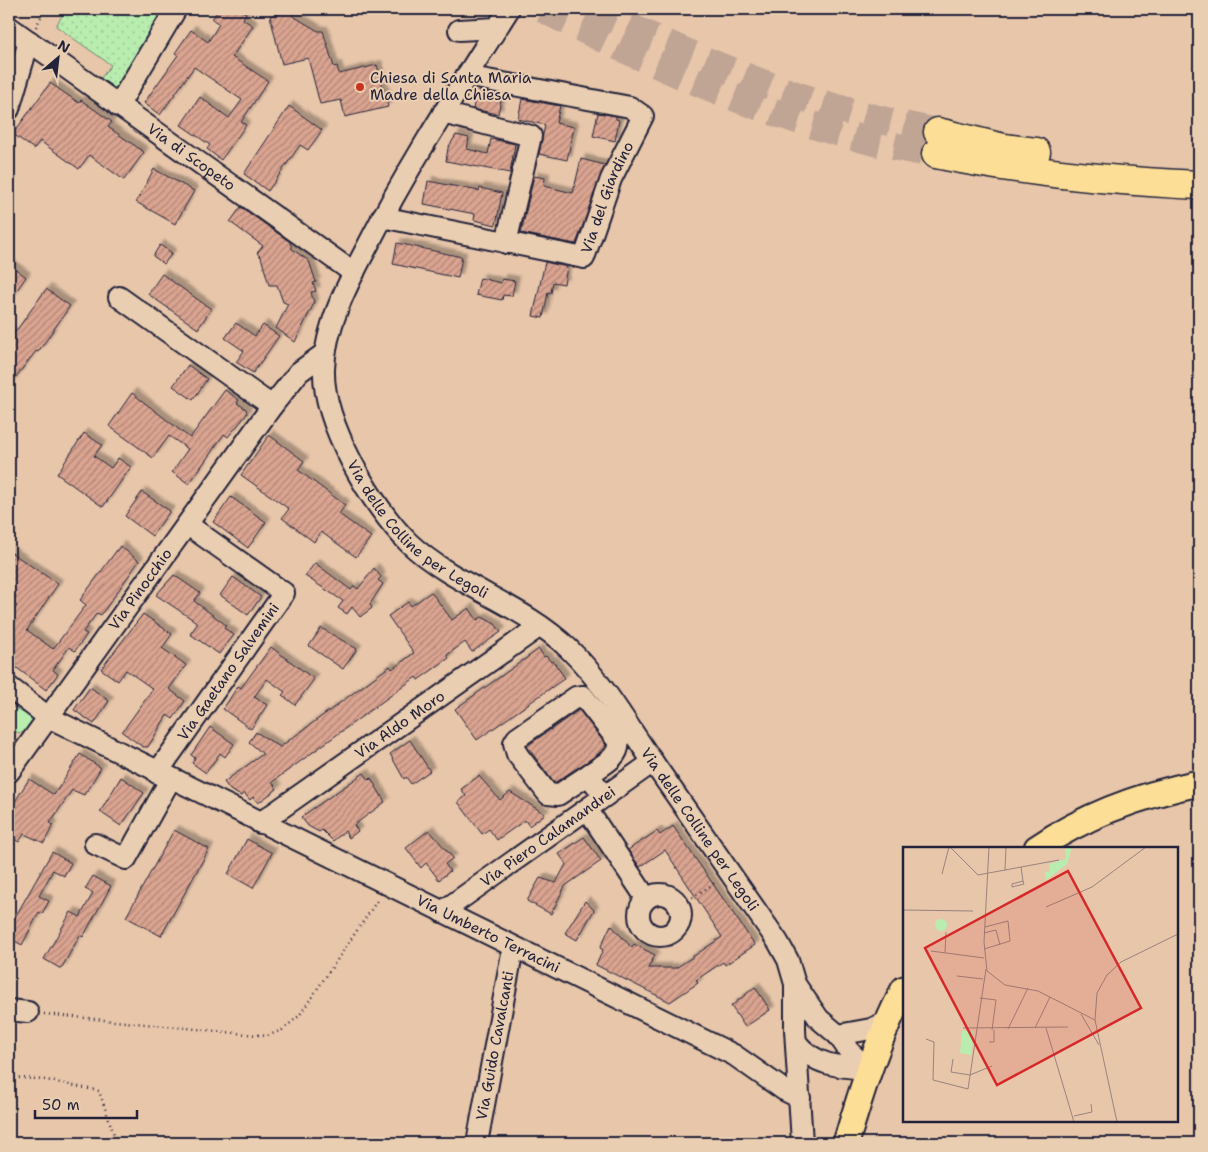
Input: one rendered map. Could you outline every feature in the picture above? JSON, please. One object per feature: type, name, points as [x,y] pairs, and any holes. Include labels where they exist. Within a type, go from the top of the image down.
[{"type":"highway","points":[[1199,169],[1074,158],[1004,148],[937,143],[978,163],[1078,177],[1199,186]]},
{"type":"main road","points":[[1039,847],[1076,825],[1117,806],[1156,792],[1199,782]]},
{"type":"main road","points":[[846,1143],[868,1069],[887,1022],[903,991]]},
{"type":"street","points":[[118,106],[176,9]]},
{"type":"street","name":"Via delle Colline per Legoli","points":[[509,9],[443,113],[382,217],[354,273],[331,327],[325,353],[324,372],[326,389],[338,433],[369,492],[394,527],[439,567],[540,626],[566,646],[597,678],[778,942],[788,960],[795,984]]},
{"type":"street","name":"Via di Scopeto","points":[[9,27],[354,273]]},
{"type":"street","points":[[459,30],[496,28]]},
{"type":"street","points":[[9,109],[29,42]]},
{"type":"street","name":"Via del Giardino","points":[[382,217],[584,258],[611,179],[643,116],[630,107],[466,76]]},
{"type":"street","points":[[443,113],[531,136],[506,243]]},
{"type":"street","points":[[118,298],[272,406]]},
{"type":"street","name":"Via Pinocchio","points":[[9,772],[272,406],[299,372],[325,353]]},
{"type":"street","name":"Via Gaetano Salvemini","points":[[164,776],[284,593],[188,525]]},
{"type":"street","name":"Via Aldo Moro","points":[[260,823],[540,626]]},
{"type":"street","name":"Via Umberto Terracini","points":[[9,687],[48,717],[164,776],[734,1055],[784,1090],[800,1098]]},
{"type":"street","points":[[583,696],[614,736],[619,747],[616,755],[588,775],[558,795],[548,794],[517,754],[514,743],[517,738],[576,697],[583,696]]},
{"type":"street","name":"Via Piero Calamandrei","points":[[442,912],[653,762]]},
{"type":"street","points":[[588,775],[605,796]]},
{"type":"street","points":[[95,844],[126,859],[164,776]]},
{"type":"street","points":[[587,809],[646,898]]},
{"type":"street","points":[[665,894],[671,896],[680,906],[681,919],[674,931],[662,936],[655,936],[644,929],[639,916],[642,904],[646,898],[665,894]]},
{"type":"street","name":"Via Guido Cavalcanti","points":[[476,1143],[514,948]]},
{"type":"street","points":[[795,984],[819,1019],[838,1035],[849,1050],[868,1069]]},
{"type":"street","points":[[795,984],[796,1042],[802,1143]]},
{"type":"street","points":[[838,1035],[871,1029],[887,1022]]},
{"type":"street","points":[[796,1042],[816,1060],[839,1067],[868,1069]]},
{"type":"path","points":[[680,906],[730,874]]},
{"type":"path","points":[[18,1011],[267,1036],[282,1030],[299,1016],[388,886]]},
{"type":"path","points":[[9,1077],[46,1080],[99,1091],[117,1143]]},
{"type":"green space","points":[[66,9],[154,9],[164,15],[117,90],[109,89],[98,82],[111,65],[56,26]]},
{"type":"green space","points":[[9,705],[33,718],[28,733],[14,732],[9,739]]},
{"type":"building","points":[[219,9],[239,9],[246,13],[243,19],[253,26],[232,57],[268,81],[241,122],[246,125],[221,160],[207,149],[210,145],[181,125],[200,97],[229,118],[242,100],[194,67],[160,115],[144,103],[178,55],[175,53],[191,30],[208,42],[219,24],[212,19]]},
{"type":"building","points":[[291,11],[293,16],[318,31],[323,31],[334,67],[337,66],[339,74],[377,65],[388,107],[345,117],[341,100],[320,104],[308,58],[282,64],[270,16]]},
{"type":"building","points":[[50,83],[79,103],[81,100],[112,122],[108,127],[144,152],[124,180],[89,155],[79,169],[40,141],[34,149],[13,134]]},
{"type":"building","points":[[481,91],[502,95],[498,114],[473,109],[475,98],[479,98]]},
{"type":"building","points":[[522,99],[560,106],[556,123],[574,127],[567,160],[539,154],[545,125],[518,119]]},
{"type":"building","points":[[289,106],[322,130],[308,150],[300,145],[268,191],[244,174]]},
{"type":"building","points":[[598,113],[616,116],[616,119],[619,120],[615,141],[593,136]]},
{"type":"building","points":[[456,135],[469,138],[467,149],[488,154],[491,139],[515,144],[510,173],[446,161],[448,148]]},
{"type":"building","points":[[581,159],[605,165],[576,244],[521,233],[534,176],[545,178],[544,186],[573,193]]},
{"type":"building","points":[[154,169],[194,191],[175,224],[136,202]]},
{"type":"building","points":[[428,181],[479,191],[480,188],[502,193],[496,225],[474,220],[475,214],[424,204]]},
{"type":"building","points":[[241,207],[290,242],[292,249],[309,261],[316,282],[313,283],[316,291],[311,292],[314,303],[295,342],[276,328],[288,304],[283,302],[277,285],[269,285],[261,257],[257,253],[263,246],[230,222]]},
{"type":"building","points":[[397,243],[462,257],[458,278],[393,264]]},
{"type":"building","points":[[160,245],[172,253],[164,264],[153,256]]},
{"type":"building","points":[[545,262],[567,267],[564,284],[553,282],[551,293],[548,292],[543,318],[533,316]]},
{"type":"building","points":[[9,264],[26,277],[9,301]]},
{"type":"building","points":[[162,274],[211,309],[198,329],[148,294]]},
{"type":"building","points":[[480,278],[501,283],[502,279],[515,281],[512,296],[503,295],[502,300],[476,295]]},
{"type":"building","points":[[46,289],[70,306],[38,352],[36,351],[9,386],[9,330],[14,334]]},
{"type":"building","points":[[236,323],[255,336],[263,325],[279,336],[253,373],[236,362],[244,351],[225,338]]},
{"type":"building","points":[[188,365],[207,379],[193,400],[173,386]]},
{"type":"building","points":[[225,390],[239,400],[237,403],[246,409],[247,414],[228,437],[224,434],[189,484],[172,472],[188,449],[169,436],[153,458],[109,426],[132,393],[190,438]]},
{"type":"building","points":[[84,433],[102,445],[94,456],[111,468],[118,458],[131,467],[103,507],[57,474]]},
{"type":"building","points":[[269,435],[304,461],[298,470],[345,505],[339,514],[371,537],[356,557],[321,532],[314,542],[282,518],[289,509],[241,475]]},
{"type":"building","points":[[142,492],[170,511],[152,536],[125,516]]},
{"type":"building","points":[[231,497],[266,522],[248,548],[213,522]]},
{"type":"building","points":[[120,546],[139,561],[101,615],[97,613],[83,632],[87,634],[75,651],[69,647],[53,670],[58,674],[46,690],[9,662],[9,617],[17,606],[12,602],[16,596],[9,591],[9,551],[58,584],[27,630],[53,649],[86,605],[80,600]]},
{"type":"building","points":[[315,563],[351,590],[354,586],[358,589],[374,568],[381,577],[378,580],[383,584],[370,604],[372,608],[360,617],[352,607],[347,614],[338,608],[343,601],[305,576]]},
{"type":"building","points":[[174,575],[200,593],[194,601],[226,625],[224,628],[234,635],[219,654],[190,634],[198,623],[156,595]]},
{"type":"building","points":[[233,577],[261,597],[248,615],[220,595]]},
{"type":"building","points":[[431,592],[452,620],[469,608],[477,620],[482,617],[495,624],[501,632],[472,652],[465,642],[447,655],[449,658],[418,680],[416,677],[272,782],[277,789],[258,803],[253,797],[250,800],[244,793],[241,796],[230,790],[224,782],[263,754],[249,742],[256,732],[280,747],[390,666],[392,669],[414,653],[388,616],[408,602],[411,606]]},
{"type":"building","points":[[143,614],[172,634],[162,648],[186,665],[169,689],[185,701],[173,719],[167,715],[148,747],[143,747],[122,732],[153,689],[126,670],[118,681],[101,669]]},
{"type":"building","points":[[321,628],[357,649],[343,669],[309,646]]},
{"type":"building","points":[[271,647],[314,679],[295,705],[282,695],[285,692],[267,679],[254,697],[267,705],[251,729],[223,709],[238,686],[241,688]]},
{"type":"building","points":[[539,649],[544,657],[546,656],[551,662],[553,661],[565,678],[477,740],[455,709]]},
{"type":"building","points":[[90,687],[109,701],[94,724],[74,710]]},
{"type":"building","points":[[579,710],[606,745],[597,755],[554,783],[527,746]]},
{"type":"building","points":[[210,727],[234,744],[225,757],[220,753],[206,773],[192,763],[195,758],[191,755]]},
{"type":"building","points":[[410,740],[430,771],[411,784],[406,777],[404,779],[390,754]]},
{"type":"building","points":[[80,754],[101,768],[84,795],[72,790],[50,823],[53,825],[44,843],[24,834],[19,842],[9,836],[9,811],[29,779],[54,795]]},
{"type":"building","points":[[364,773],[369,780],[371,778],[385,802],[354,825],[358,831],[349,838],[345,831],[333,841],[322,830],[319,832],[308,826],[301,817]]},
{"type":"building","points":[[479,776],[500,800],[510,792],[545,814],[529,826],[525,820],[497,840],[489,829],[482,834],[458,802],[466,796],[461,789]]},
{"type":"building","points":[[121,777],[144,793],[121,826],[100,812]]},
{"type":"building","points":[[673,826],[755,945],[725,965],[723,962],[696,980],[698,983],[670,1002],[596,965],[603,950],[600,948],[611,925],[632,948],[634,944],[655,955],[648,968],[676,968],[722,937],[665,850],[640,867],[628,850],[657,831],[660,835]]},
{"type":"building","points":[[174,830],[209,849],[161,936],[126,917]]},
{"type":"building","points":[[429,830],[453,858],[445,864],[450,871],[439,880],[426,863],[421,868],[406,848]]},
{"type":"building","points":[[584,837],[601,861],[565,886],[551,914],[527,901],[540,878],[556,883],[566,864],[559,854]]},
{"type":"building","points":[[247,839],[272,853],[253,888],[228,874]]},
{"type":"building","points":[[52,852],[71,863],[64,876],[53,870],[39,896],[49,901],[42,914],[39,912],[22,945],[9,938],[9,928]]},
{"type":"building","points":[[93,876],[111,886],[83,937],[80,935],[61,969],[44,959],[71,912],[80,917],[93,893],[85,889]]},
{"type":"building","points":[[585,901],[594,910],[577,940],[565,933]]},
{"type":"building","points":[[755,987],[770,1010],[745,1027],[731,1006]]},
{"type":"tunnel","points":[[543,9],[686,77],[784,116],[885,144],[936,154]]},
{"type":"tunnel","points":[[590,9],[697,57],[764,84],[866,116],[938,132]]},
{"type":"place","name":"Chiesa di Santa Maria Madre della Chiesa","points":[[360,87]]}]
